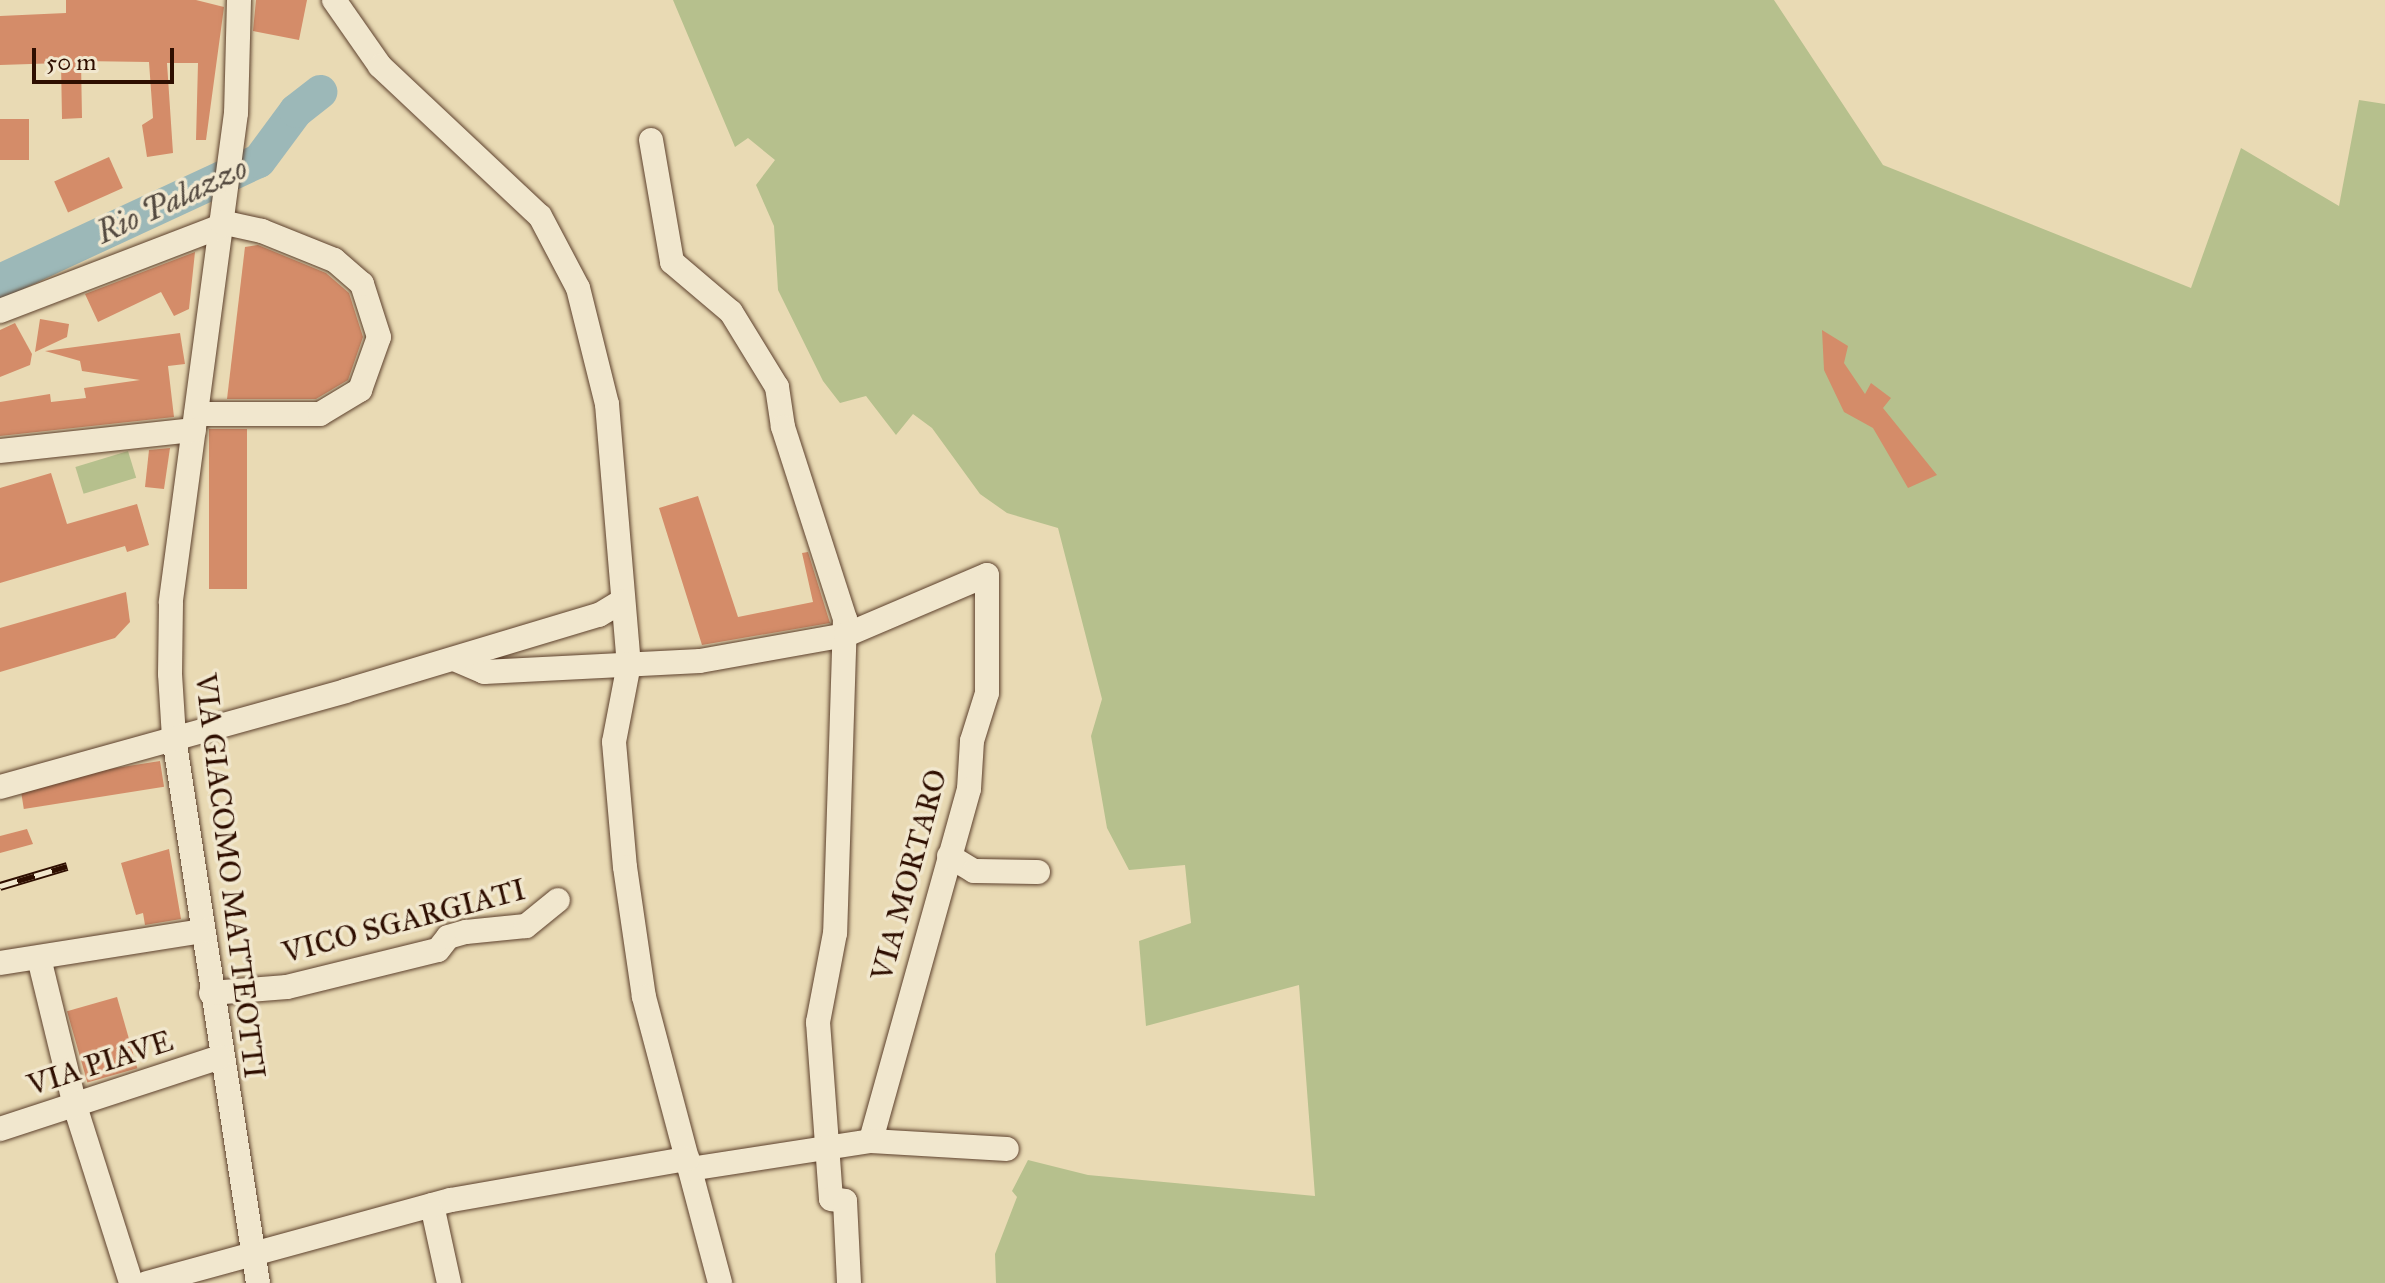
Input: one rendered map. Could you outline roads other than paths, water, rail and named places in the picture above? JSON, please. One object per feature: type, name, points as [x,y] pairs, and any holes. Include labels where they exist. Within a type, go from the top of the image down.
[{"type":"street","name":"VIA GIACOMO MATTEOTTI","points":[[239,0],[236,113],[171,603],[174,738],[220,1057],[258,1283]]},
{"type":"street","points":[[334,0],[380,66],[540,216],[578,288],[607,404],[629,664],[614,742],[625,867],[644,997],[720,1283]]},
{"type":"street","points":[[651,140],[672,262],[731,312],[777,387],[776,404],[829,556],[846,635],[834,821],[835,933],[818,1022],[831,1199],[845,1201],[849,1283]]},
{"type":"street","points":[[0,311],[222,217],[334,260],[362,284],[379,337],[360,390],[320,414],[195,422],[0,451]]},
{"type":"street","name":"VIA MORTARO","points":[[846,635],[987,575],[987,693],[949,856],[871,1141]]},
{"type":"street","points":[[0,787],[454,659],[599,615],[622,601]]},
{"type":"street","points":[[454,659],[484,672],[700,661],[846,635]]},
{"type":"street","points":[[949,856],[974,871],[1038,872]]},
{"type":"street","name":"VICO SGARGIATI","points":[[211,993],[287,987],[438,950],[448,937],[466,932],[526,926],[558,900]]},
{"type":"street","points":[[0,963],[202,931]]},
{"type":"street","points":[[39,958],[75,1106],[131,1283]]},
{"type":"street","name":"VIA PIAVE","points":[[2,1122],[75,1106],[220,1057]]},
{"type":"street","points":[[147,1283],[253,1250],[432,1205],[688,1164],[871,1141],[1007,1149]]},
{"type":"street","points":[[432,1205],[449,1283]]},
{"type":"waterway","name":"Rio Palazzo","points":[[0,281],[259,161],[296,111],[320,92]]},
{"type":"railway","points":[[0,886],[67,866]]}]
